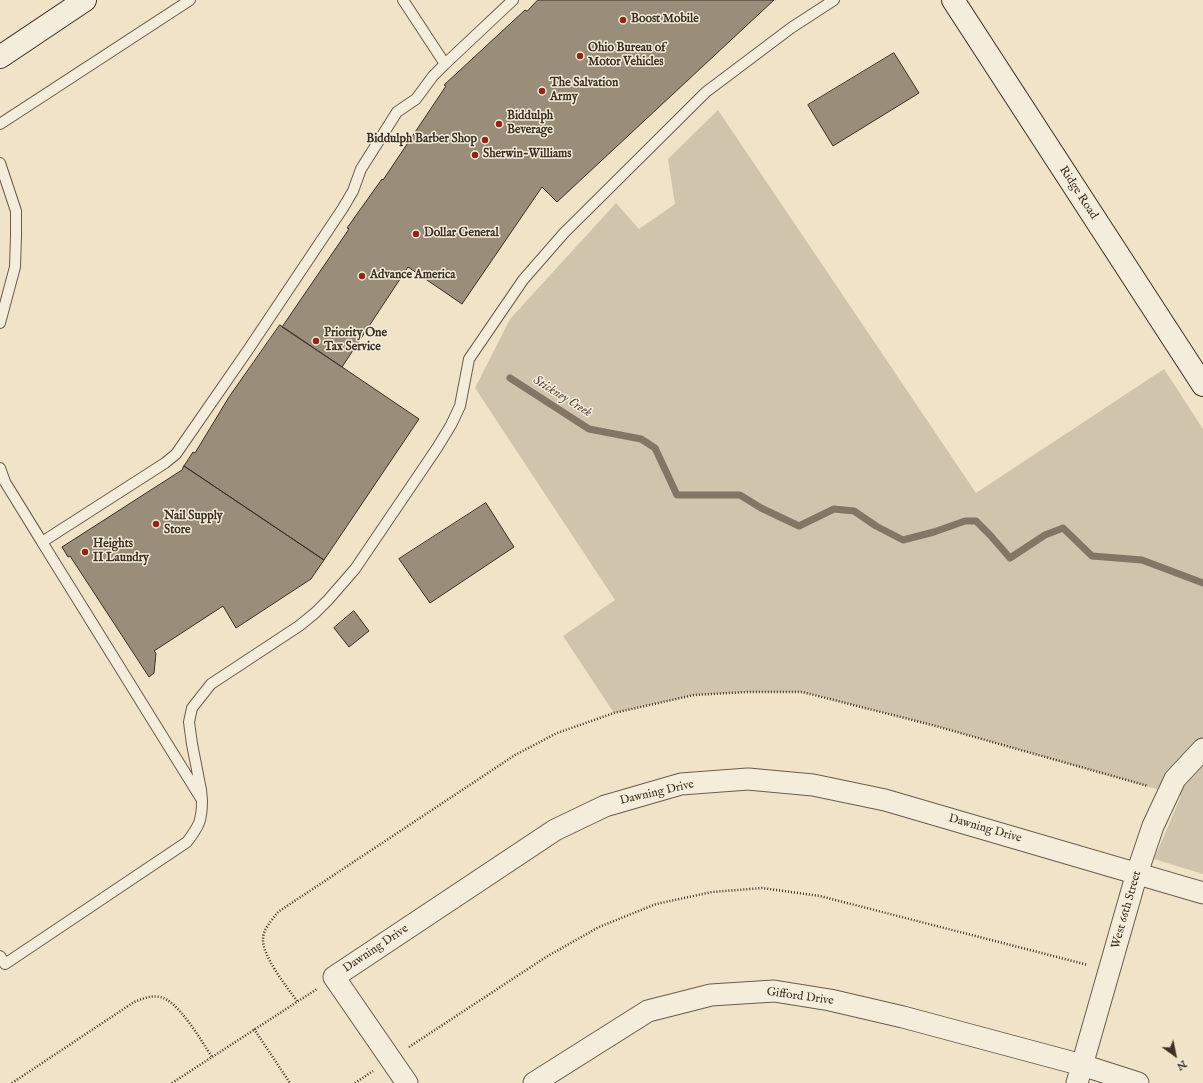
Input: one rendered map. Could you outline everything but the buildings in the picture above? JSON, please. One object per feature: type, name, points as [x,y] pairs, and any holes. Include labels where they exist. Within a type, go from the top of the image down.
[{"type":"main road","points":[[0,57],[85,0]]},
{"type":"main road","name":"Ridge Road","points":[[953,0],[1203,385]]},
{"type":"street","name":"West 66th Street","points":[[1079,1074],[1153,826],[1175,779],[1203,749]]},
{"type":"street","name":"Dawning Drive","points":[[391,1058],[334,977],[555,830],[605,806],[681,784],[748,779],[813,785],[885,800],[1203,893]]},
{"type":"street","name":"Gifford Drive","points":[[534,1083],[648,1011],[711,995],[774,991],[837,1001],[903,1017],[1079,1074],[1138,1083]]},
{"type":"street","points":[[391,1058],[407,1083]]},
{"type":"lane","points":[[0,124],[190,0]]},
{"type":"lane","points":[[403,0],[445,64]]},
{"type":"lane","points":[[42,542],[176,454],[244,356],[343,208],[353,191],[361,169],[397,112],[416,99],[433,76],[512,0]]},
{"type":"lane","points":[[2,963],[186,842],[198,825],[202,816],[201,790],[189,722],[192,708],[211,684],[300,626],[328,600],[355,569],[437,448],[451,424],[460,406],[469,359],[523,280],[564,233],[706,92],[791,28],[834,0]]},
{"type":"lane","points":[[0,163],[16,211],[15,268],[0,323]]},
{"type":"lane","points":[[0,468],[5,482],[202,800]]},
{"type":"path","points":[[355,1083],[546,957],[599,927],[656,904],[712,892],[762,888],[820,896],[1089,965]]},
{"type":"path","points":[[172,1083],[334,977]]},
{"type":"path","points":[[12,1083],[134,1002],[146,997],[162,997],[178,1008],[212,1057]]},
{"type":"path","points":[[254,1029],[290,1083]]},
{"type":"shaded area","points":[[718,110],[976,493],[1164,369],[1203,429],[1203,874],[1154,859],[1181,796],[932,725],[802,692],[747,692],[694,695],[614,713],[563,636],[615,600],[475,388],[510,319],[616,203],[639,229],[675,204],[668,159]]},
{"type":"waterway","name":"Stickney Creek","points":[[510,378],[589,429],[641,439],[655,448],[677,495],[740,495],[761,508],[799,526],[834,509],[854,511],[876,526],[903,540],[934,532],[965,521],[976,521],[1010,558],[1045,535],[1063,528],[1092,556],[1142,560],[1203,583]]},
{"type":"place","name":"Boost Mobile","points":[[623,20]]},
{"type":"place","name":"Ohio Bureau of Motor Vehicles","points":[[580,56]]},
{"type":"place","name":"The Salvation Army","points":[[542,91]]},
{"type":"place","name":"Biddulph Beverage","points":[[499,124]]},
{"type":"place","name":"Biddulph Barber Shop","points":[[485,140]]},
{"type":"place","name":"Sherwin-Williams","points":[[475,155]]},
{"type":"place","name":"Dollar General","points":[[416,234]]},
{"type":"place","name":"Advance America","points":[[362,276]]},
{"type":"place","name":"Priority One Tax Service","points":[[316,341]]},
{"type":"place","name":"Nail Supply Store","points":[[156,524]]},
{"type":"place","name":"Heights II Laundry","points":[[85,552]]}]
